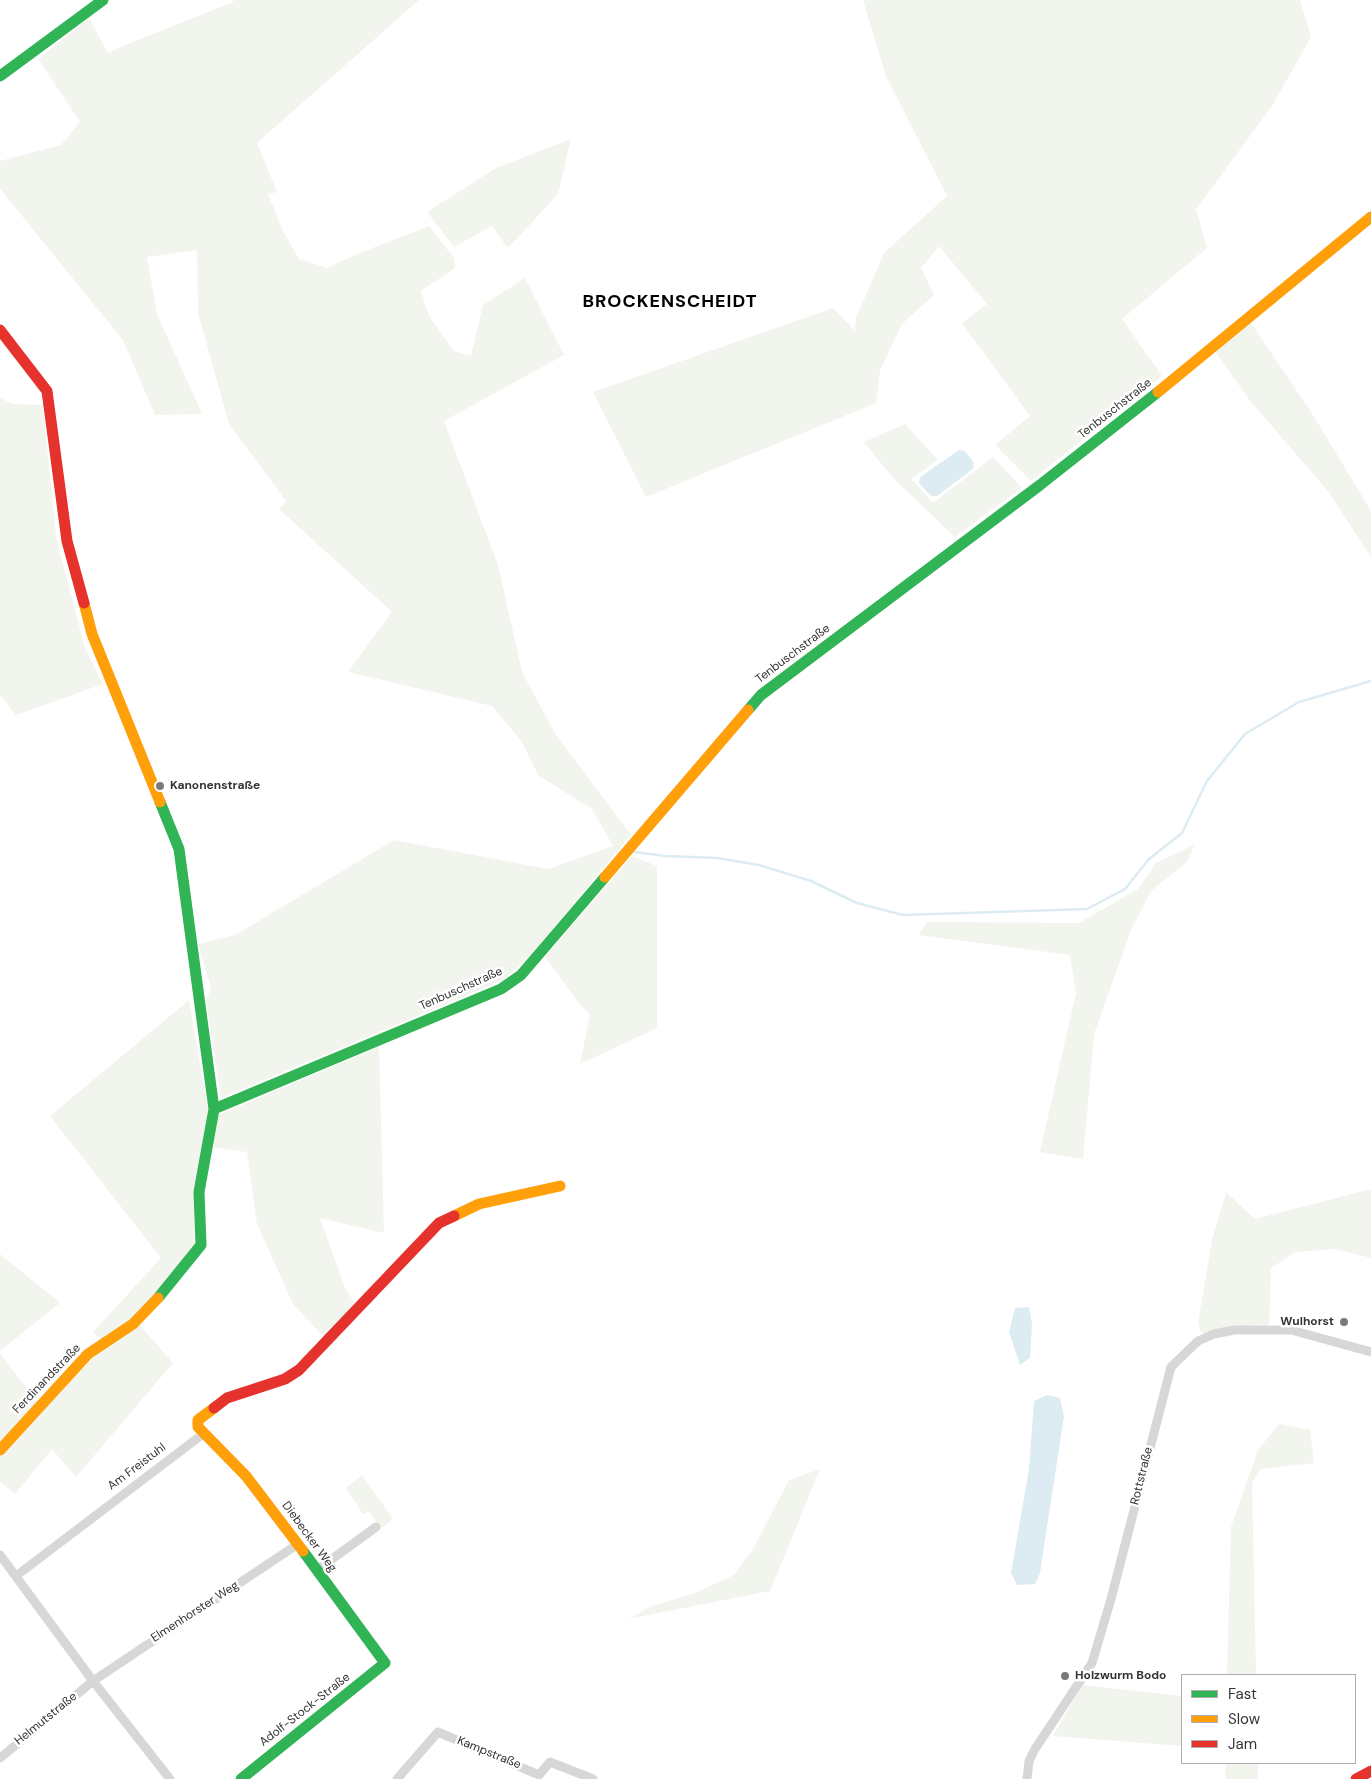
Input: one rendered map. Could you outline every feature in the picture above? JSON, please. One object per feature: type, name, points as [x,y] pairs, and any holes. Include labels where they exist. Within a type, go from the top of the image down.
[{"type":"street","points":[[0,76],[103,0]]},
{"type":"street","name":"Tenbuschstraße","points":[[214,1108],[501,989],[521,975],[761,695],[1040,485],[1185,372],[1371,217]]},
{"type":"street","points":[[0,330],[47,391],[67,541],[92,634],[179,849],[214,1108]]},
{"type":"street","name":"Ferdinandstraße","points":[[0,1450],[88,1354],[133,1324],[153,1305],[201,1245],[199,1192],[214,1108]]},
{"type":"street","points":[[203,1434],[198,1428],[198,1420],[226,1398],[285,1380],[299,1370],[439,1223],[479,1204],[560,1186]]},
{"type":"street","name":"Rottstraße","points":[[1026,1779],[1035,1749],[1092,1663],[1111,1599],[1171,1367],[1198,1341],[1214,1334],[1234,1330],[1291,1330],[1371,1352]]},
{"type":"street","name":"Diebecker Weg","points":[[203,1434],[246,1476],[385,1663]]},
{"type":"street","name":"Am Freistuhl","points":[[16,1576],[203,1434]]},
{"type":"street","points":[[317,1570],[376,1527]]},
{"type":"street","name":"Elmenhorster Weg","points":[[93,1681],[298,1544]]},
{"type":"street","points":[[0,1555],[93,1681],[170,1779]]},
{"type":"street","name":"Adolf-Stock-Straße","points":[[241,1779],[385,1663]]},
{"type":"street","name":"Helmutstraße","points":[[0,1758],[93,1681]]},
{"type":"street","name":"Kampstraße","points":[[396,1779],[438,1732],[537,1777],[550,1762],[593,1779]]},
{"type":"street","points":[[1356,1779],[1371,1771]]},
{"type":"shaded area","points":[[233,0],[419,0],[257,143],[277,192],[268,194],[282,229],[299,259],[327,268],[357,254],[429,226],[454,258],[455,268],[421,291],[429,316],[454,351],[471,356],[483,305],[525,278],[564,355],[444,421],[498,565],[522,672],[556,735],[631,835],[529,957],[503,980],[221,1098],[206,1002],[211,987],[198,944],[235,935],[394,840],[548,869],[613,846],[592,809],[538,775],[522,742],[492,706],[348,672],[392,612],[279,509],[286,501],[229,424],[198,313],[197,250],[147,257],[157,314],[202,414],[155,415],[123,340],[0,189],[0,161],[61,145],[80,122],[38,59],[89,18],[108,53],[233,2]]},
{"type":"shaded area","points":[[863,0],[1300,0],[1311,37],[1272,106],[1196,209],[1207,248],[1122,319],[1162,376],[1031,481],[995,445],[1030,416],[962,323],[987,304],[939,246],[921,268],[934,295],[902,324],[880,370],[876,403],[646,497],[593,392],[833,308],[855,331],[856,318],[884,253],[947,196],[886,76]]},
{"type":"shaded area","points":[[571,139],[558,194],[512,244],[507,247],[492,226],[454,247],[427,212],[496,168]]},
{"type":"shaded area","points":[[1249,320],[1313,415],[1371,511],[1371,557],[1328,491],[1251,402],[1214,350]]},
{"type":"shaded area","points":[[0,398],[13,404],[43,405],[56,537],[85,648],[103,684],[16,715],[0,695]]},
{"type":"shaded area","points":[[905,424],[938,460],[911,479],[933,503],[993,457],[1022,488],[955,537],[894,479],[864,442]]},
{"type":"shaded area","points":[[959,450],[965,451],[974,463],[973,469],[937,496],[931,496],[919,483],[920,477]]},
{"type":"shaded area","points":[[1194,845],[1188,861],[1151,891],[1131,930],[1094,1034],[1083,1159],[1040,1152],[1076,993],[1070,955],[919,935],[927,922],[1079,923],[1138,889],[1156,863]]},
{"type":"shaded area","points":[[632,856],[657,866],[657,1028],[580,1064],[590,1014],[581,1006],[545,957]]},
{"type":"shaded area","points":[[189,1000],[208,1110],[194,1198],[194,1250],[134,1317],[101,1339],[93,1332],[161,1258],[50,1116]]},
{"type":"shaded area","points":[[379,1047],[384,1233],[320,1218],[345,1288],[356,1305],[325,1338],[293,1304],[257,1224],[247,1152],[210,1147],[218,1115]]},
{"type":"shaded area","points":[[1371,1189],[1371,1258],[1334,1249],[1296,1252],[1271,1268],[1269,1325],[1231,1327],[1207,1334],[1201,1332],[1198,1323],[1212,1240],[1226,1192],[1255,1219]]},
{"type":"shaded area","points":[[0,1254],[60,1303],[0,1351]]},
{"type":"shaded area","points":[[1029,1307],[1032,1324],[1030,1358],[1020,1365],[1009,1332],[1015,1308]]},
{"type":"shaded area","points":[[139,1324],[173,1363],[76,1477],[52,1449],[15,1494],[0,1482],[0,1455],[94,1357]]},
{"type":"shaded area","points":[[0,1353],[37,1402],[0,1445]]},
{"type":"shaded area","points":[[1047,1395],[1060,1398],[1064,1416],[1040,1573],[1035,1584],[1017,1585],[1011,1573],[1029,1469],[1034,1401]]},
{"type":"shaded area","points":[[1279,1424],[1310,1430],[1314,1463],[1261,1469],[1252,1483],[1256,1674],[1227,1674],[1231,1527],[1258,1450]]},
{"type":"shaded area","points":[[820,1469],[770,1591],[628,1619],[652,1606],[695,1593],[734,1575],[753,1549],[789,1480]]},
{"type":"shaded area","points":[[362,1475],[393,1519],[381,1529],[369,1511],[363,1514],[346,1488]]},
{"type":"shaded area","points":[[1082,1685],[1181,1696],[1181,1746],[1053,1736]]},
{"type":"shaded area","points":[[1226,1764],[1258,1764],[1258,1779],[1225,1779]]},
{"type":"waterway","points":[[634,852],[666,856],[717,858],[759,865],[811,881],[857,903],[903,915],[1087,909],[1125,889],[1149,859],[1182,833],[1207,781],[1245,734],[1299,702],[1371,681]]},
{"type":"traffic: fast","points":[[0,76],[103,0]]},
{"type":"traffic: fast","points":[[748,710],[761,695],[1040,485],[1158,392]]},
{"type":"traffic: fast","points":[[158,1298],[201,1245],[199,1192],[214,1109],[179,849],[160,802]]},
{"type":"traffic: fast","points":[[214,1109],[501,989],[521,975],[605,877]]},
{"type":"traffic: fast","points":[[241,1779],[385,1663],[303,1551]]},
{"type":"traffic: slow","points":[[1158,392],[1371,217]]},
{"type":"traffic: slow","points":[[84,603],[92,634],[160,802]]},
{"type":"traffic: slow","points":[[605,877],[748,710]]},
{"type":"traffic: slow","points":[[454,1216],[479,1204],[560,1186]]},
{"type":"traffic: slow","points":[[0,1450],[88,1354],[133,1324],[158,1298]]},
{"type":"traffic: slow","points":[[214,1408],[198,1420],[198,1427],[246,1476],[303,1551]]},
{"type":"traffic: jam","points":[[0,330],[47,391],[67,541],[84,603]]},
{"type":"traffic: jam","points":[[214,1408],[227,1398],[285,1379],[299,1370],[439,1223],[454,1216]]},
{"type":"traffic: jam","points":[[1356,1779],[1371,1771]]},
{"type":"place","name":"Kanonenstraße","points":[[160,786]]},
{"type":"place","name":"Wulhorst","points":[[1344,1322]]},
{"type":"place","name":"Holzwurm Bodo","points":[[1065,1676]]},
{"type":"district","name":"BROCKENSCHEIDT","points":[[670,302]]}]
